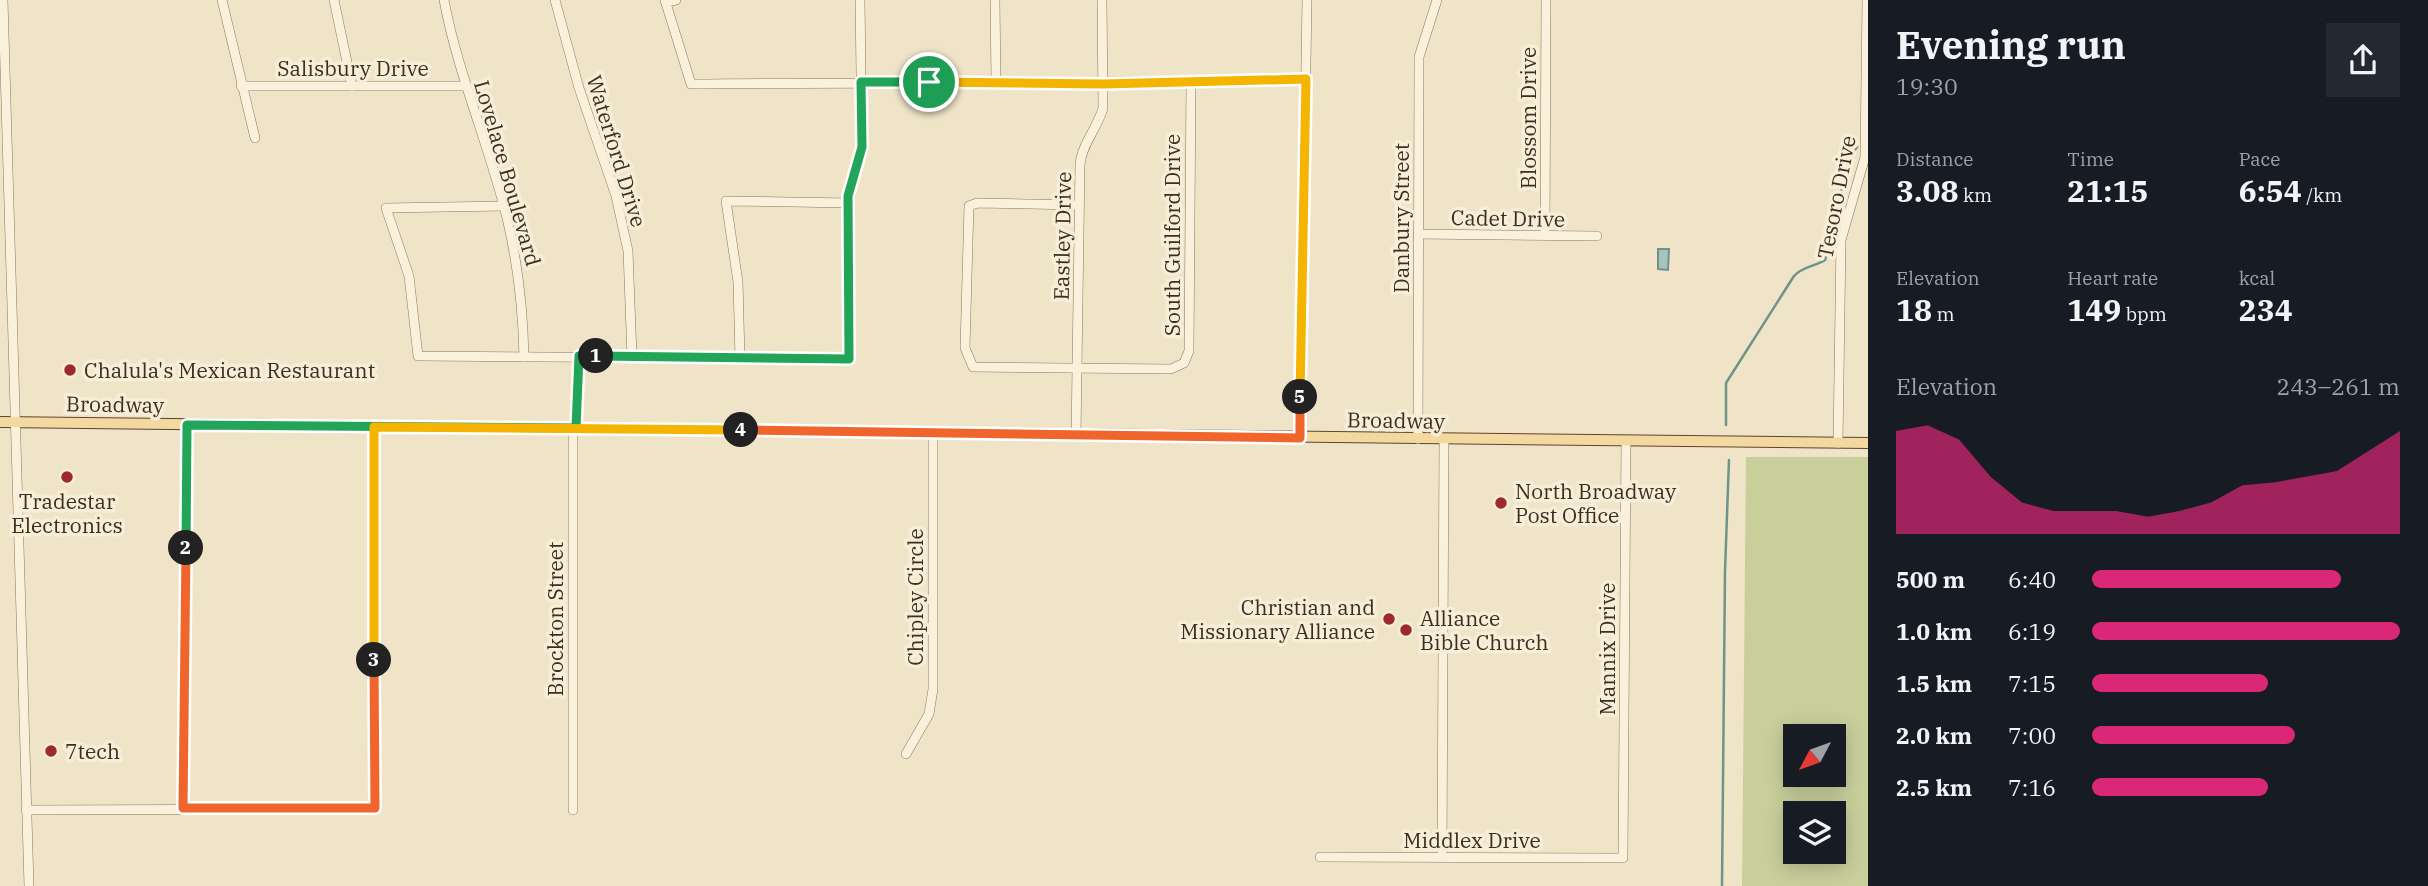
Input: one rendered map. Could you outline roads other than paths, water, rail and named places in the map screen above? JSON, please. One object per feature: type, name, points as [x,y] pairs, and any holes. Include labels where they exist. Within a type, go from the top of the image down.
[{"type":"main road","name":"Broadway","points":[[0,422],[1868,443]]},
{"type":"street","points":[[3,0],[29,886]]},
{"type":"street","points":[[222,0],[255,138]]},
{"type":"street","points":[[334,0],[352,86]]},
{"type":"street","name":"Lovelace Boulevard","points":[[444,0],[466,86],[503,206],[519,277],[524,357]]},
{"type":"street","name":"Waterford Drive","points":[[555,0],[579,88],[616,196],[628,251],[633,301],[632,357]]},
{"type":"street","points":[[676,0],[665,1],[691,84],[996,81],[1103,84],[1306,79]]},
{"type":"street","points":[[503,206],[386,208],[410,276],[418,356],[849,359],[849,184],[862,147],[860,0]]},
{"type":"street","points":[[995,0],[996,81]]},
{"type":"street","name":"Eastley Drive","points":[[1076,436],[1081,154],[1099,123],[1103,84],[1102,0]]},
{"type":"street","points":[[1300,438],[1307,0]]},
{"type":"street","name":"Danbury Street","points":[[1418,439],[1419,57],[1437,0]]},
{"type":"street","name":"Blossom Drive","points":[[1545,235],[1546,0]]},
{"type":"street","name":"Tesoro Drive","points":[[1838,443],[1842,240],[1866,157],[1867,0]]},
{"type":"street","name":"South Guilford Drive","points":[[1077,367],[1171,369],[1183,364],[1187,358],[1191,82]]},
{"type":"street","name":"Salisbury Drive","points":[[241,86],[466,86]]},
{"type":"street","points":[[740,358],[738,282],[726,201],[848,203]]},
{"type":"street","points":[[1077,367],[981,368],[969,362],[965,348],[967,218],[970,206],[977,203],[1079,205]]},
{"type":"street","name":"Cadet Drive","points":[[1418,234],[1597,236]]},
{"type":"street","name":"Brockton Street","points":[[573,810],[574,428],[579,356]]},
{"type":"street","points":[[183,808],[187,425]]},
{"type":"street","points":[[26,810],[375,808],[374,427]]},
{"type":"street","name":"Chipley Circle","points":[[906,754],[929,714],[933,689],[933,433]]},
{"type":"street","points":[[1443,858],[1444,439]]},
{"type":"street","name":"Mannix Drive","points":[[1623,858],[1626,441]]},
{"type":"street","name":"Middlex Drive","points":[[1320,857],[1623,858]]},
{"type":"water","points":[[1658,249],[1669,249],[1668,270],[1658,269]]},
{"type":"waterway","points":[[1726,425],[1726,383],[1794,276],[1801,270],[1825,260],[1849,158],[1857,147]]},
{"type":"waterway","points":[[1722,886],[1725,571],[1729,460]]},
{"type":"place","name":"Chalula's Mexican Restaurant","points":[[70,370]]},
{"type":"place","name":"Tradestar Electronics","points":[[67,477]]},
{"type":"place","name":"North Broadway Post Office","points":[[1501,503]]},
{"type":"place","name":"Christian and Missionary Alliance","points":[[1389,619]]},
{"type":"place","name":"Alliance Bible Church","points":[[1406,630]]},
{"type":"place","name":"7tech","points":[[51,751]]}]
